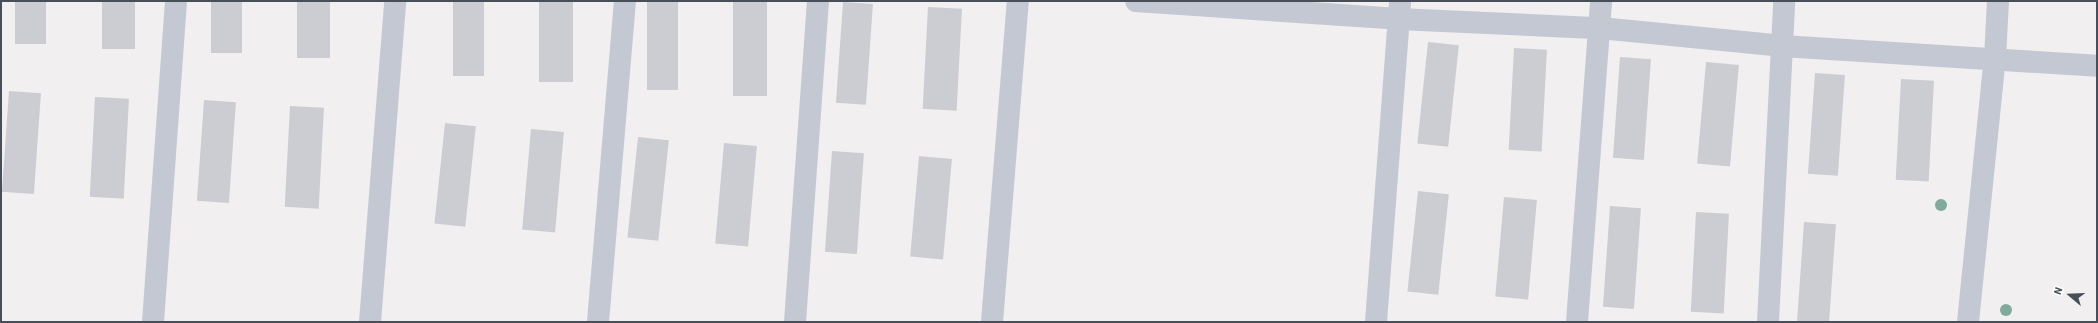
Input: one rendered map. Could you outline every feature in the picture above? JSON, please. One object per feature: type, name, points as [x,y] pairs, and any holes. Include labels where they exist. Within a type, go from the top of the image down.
[{"type":"street","points":[[153,322],[176,1]]},
{"type":"street","points":[[370,322],[395,1]]},
{"type":"street","points":[[598,322],[625,1]]},
{"type":"street","points":[[795,322],[818,1]]},
{"type":"street","points":[[992,322],[1018,1]]},
{"type":"street","points":[[1136,1],[1399,10],[1782,46],[1995,58],[2097,66]]},
{"type":"street","points":[[1577,322],[1601,1]]},
{"type":"street","points":[[1768,322],[1784,1]]},
{"type":"street","points":[[1968,322],[1995,58],[1998,1]]},
{"type":"street","points":[[1376,322],[1399,10]]},
{"type":"building","points":[[15,1],[46,1],[46,44],[15,44]]},
{"type":"building","points":[[102,1],[135,1],[135,49],[102,49]]},
{"type":"building","points":[[211,1],[242,1],[242,53],[211,53]]},
{"type":"building","points":[[297,1],[330,1],[330,58],[297,58]]},
{"type":"building","points":[[453,1],[484,1],[484,76],[453,76]]},
{"type":"building","points":[[539,1],[573,1],[573,82],[539,82]]},
{"type":"building","points":[[647,1],[678,1],[678,90],[647,90]]},
{"type":"building","points":[[733,1],[767,1],[767,96],[733,96]]},
{"type":"building","points":[[843,2],[873,4],[866,105],[836,103]]},
{"type":"building","points":[[928,7],[962,9],[957,111],[923,109]]},
{"type":"building","points":[[1428,42],[1459,45],[1448,147],[1417,143]]},
{"type":"building","points":[[1514,48],[1547,50],[1542,152],[1509,150]]},
{"type":"building","points":[[1620,57],[1651,59],[1644,160],[1613,158]]},
{"type":"building","points":[[1706,62],[1739,65],[1730,166],[1697,164]]},
{"type":"building","points":[[1815,73],[1845,75],[1838,176],[1808,174]]},
{"type":"building","points":[[1901,79],[1934,81],[1929,182],[1896,180]]},
{"type":"building","points":[[9,91],[41,93],[34,194],[2,192]]},
{"type":"building","points":[[95,97],[129,99],[124,199],[90,197]]},
{"type":"building","points":[[204,100],[236,102],[229,203],[197,201]]},
{"type":"building","points":[[290,106],[324,108],[319,209],[285,207]]},
{"type":"building","points":[[445,123],[476,126],[465,227],[434,223]]},
{"type":"building","points":[[531,129],[564,132],[555,232],[522,230]]},
{"type":"building","points":[[638,137],[669,140],[658,241],[627,237]]},
{"type":"building","points":[[724,143],[757,146],[748,246],[715,244]]},
{"type":"building","points":[[832,151],[864,153],[857,254],[825,252]]},
{"type":"building","points":[[919,156],[952,159],[943,259],[910,257]]},
{"type":"building","points":[[1418,191],[1449,194],[1438,295],[1407,291]]},
{"type":"building","points":[[1504,197],[1537,200],[1528,299],[1495,297]]},
{"type":"building","points":[[1610,206],[1641,208],[1634,309],[1603,307]]},
{"type":"building","points":[[1696,212],[1729,214],[1724,314],[1691,312]]},
{"type":"building","points":[[1804,222],[1836,224],[1829,322],[1797,322]]}]
